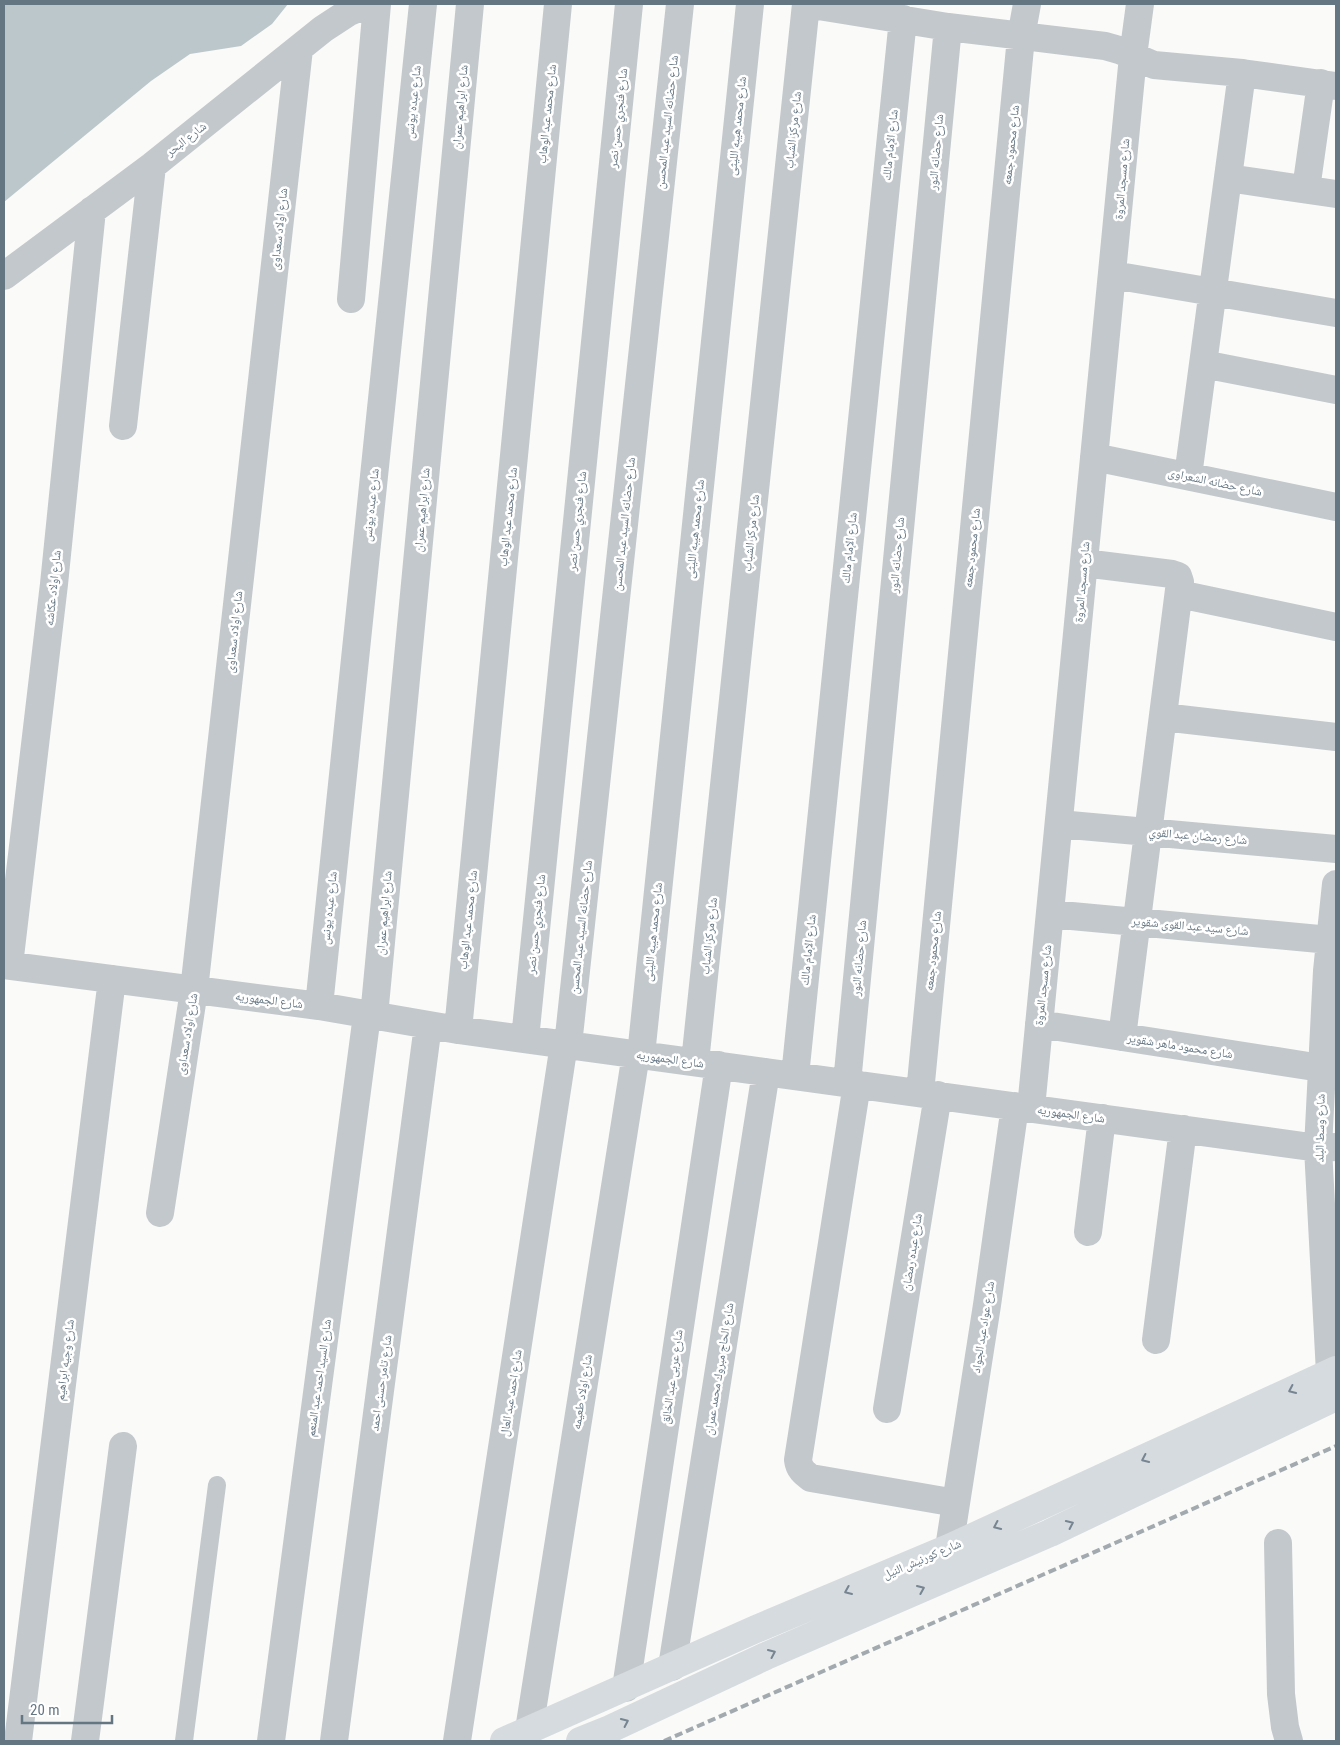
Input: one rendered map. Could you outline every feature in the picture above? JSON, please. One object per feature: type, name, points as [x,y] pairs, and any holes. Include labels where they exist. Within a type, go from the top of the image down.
[{"type":"main road","name":"شارع كورنيش النيل","points":[[504,1741],[1334,1380]]},
{"type":"main road","points":[[580,1741],[766,1656],[1050,1533],[1334,1380]]},
{"type":"street","name":"شارع البحر","points":[[4,276],[152,166],[323,29],[349,12],[368,4]]},
{"type":"street","points":[[351,299],[377,4]]},
{"type":"street","name":"شارع عبده يونس","points":[[319,1006],[423,4]]},
{"type":"street","name":"شارع ابراهيم عمران","points":[[371,1016],[470,4]]},
{"type":"street","name":"شارع محمد عبد الوهاب","points":[[458,1030],[558,4]]},
{"type":"street","name":"شارع فنجري حسن نصر","points":[[525,1039],[629,4]]},
{"type":"street","name":"شارع حضانه السيد عبد المحسن","points":[[566,1045],[680,4]]},
{"type":"street","name":"شارع محمد هيبه الليثى","points":[[638,1054],[750,4]]},
{"type":"street","points":[[806,4],[948,27],[1105,46],[1154,65],[1242,73],[1329,85],[1306,189]]},
{"type":"street","name":"شارع مركز الشباب","points":[[707,1064],[806,4]]},
{"type":"street","name":"شارع محمود جمعه","points":[[929,1094],[1021,37],[1027,4]]},
{"type":"street","name":"شارع مسجد المروة","points":[[1023,1107],[1039,1024],[1133,56],[1140,4]]},
{"type":"street","name":"شارع الإمام مالك","points":[[795,1076],[903,19]]},
{"type":"street","name":"شارع حضانه النور","points":[[948,27],[852,1084],[798,1460],[799,1466],[811,1478],[956,1503]]},
{"type":"street","name":"شارع اولاد سعداوى","points":[[160,1213],[194,990],[299,49]]},
{"type":"street","points":[[1188,476],[1242,73]]},
{"type":"street","points":[[123,426],[152,166]]},
{"type":"street","points":[[1228,178],[1336,194]]},
{"type":"street","name":"شارع اولاد عكاشه","points":[[6,965],[54,584],[92,210]]},
{"type":"street","points":[[1113,275],[1336,313]]},
{"type":"street","points":[[1203,364],[1336,390]]},
{"type":"street","name":"شارع حضانه الشعراوى","points":[[1094,457],[1336,506]]},
{"type":"street","points":[[1084,563],[1176,574],[1180,582],[1122,1037]]},
{"type":"street","points":[[1179,594],[1336,627]]},
{"type":"street","points":[[1163,716],[1336,737]]},
{"type":"street","name":"شارع رمضان عبد القوي","points":[[1059,824],[1336,849]]},
{"type":"street","name":"شارع وسط البلد","points":[[1334,1380],[1326,1072],[1336,884]]},
{"type":"street","name":"شارع سيد عبد القوى شقوير","points":[[1050,914],[1136,921],[1333,924]]},
{"type":"street","name":"شارع الجمهوريه","points":[[6,965],[319,1006],[458,1030],[566,1045],[1327,1147]]},
{"type":"street","name":"شارع وجيه ابراهيم","points":[[18,1741],[112,979]]},
{"type":"street","name":"شارع السيد احمد عبد المنعم","points":[[271,1741],[371,1016]]},
{"type":"street","name":"شارع محمود ماهر شقوير","points":[[1039,1024],[1326,1072]]},
{"type":"street","name":"شارع تامر حسنى احمد","points":[[334,1741],[428,1025]]},
{"type":"street","name":"شارع احمد عبد العال","points":[[457,1741],[566,1045]]},
{"type":"street","name":"شارع اولاد طعيمه","points":[[529,1730],[638,1054]]},
{"type":"street","name":"شارع عربى عبد الخالق","points":[[626,1688],[707,1064]]},
{"type":"street","name":"شارع الحاج مبروك محمد عمران","points":[[672,1667],[766,1072]]},
{"type":"street","name":"شارع عبده رمضان","points":[[887,1408],[929,1094]]},
{"type":"street","name":"شارع عواد عبد الجواد","points":[[949,1548],[987,1305],[1023,1107]]},
{"type":"street","points":[[1088,1232],[1102,1118]]},
{"type":"street","points":[[1156,1340],[1184,1129]]},
{"type":"street","points":[[85,1741],[122,1446]]},
{"type":"street","points":[[1278,1543],[1281,1694],[1288,1741]]},
{"type":"lane","points":[[184,1741],[217,1485]]},
{"type":"shaded area","points":[[4,4],[288,4],[272,24],[241,46],[190,54],[151,81],[4,202]]},
{"type":"railway","points":[[664,1741],[1336,1446]]}]
